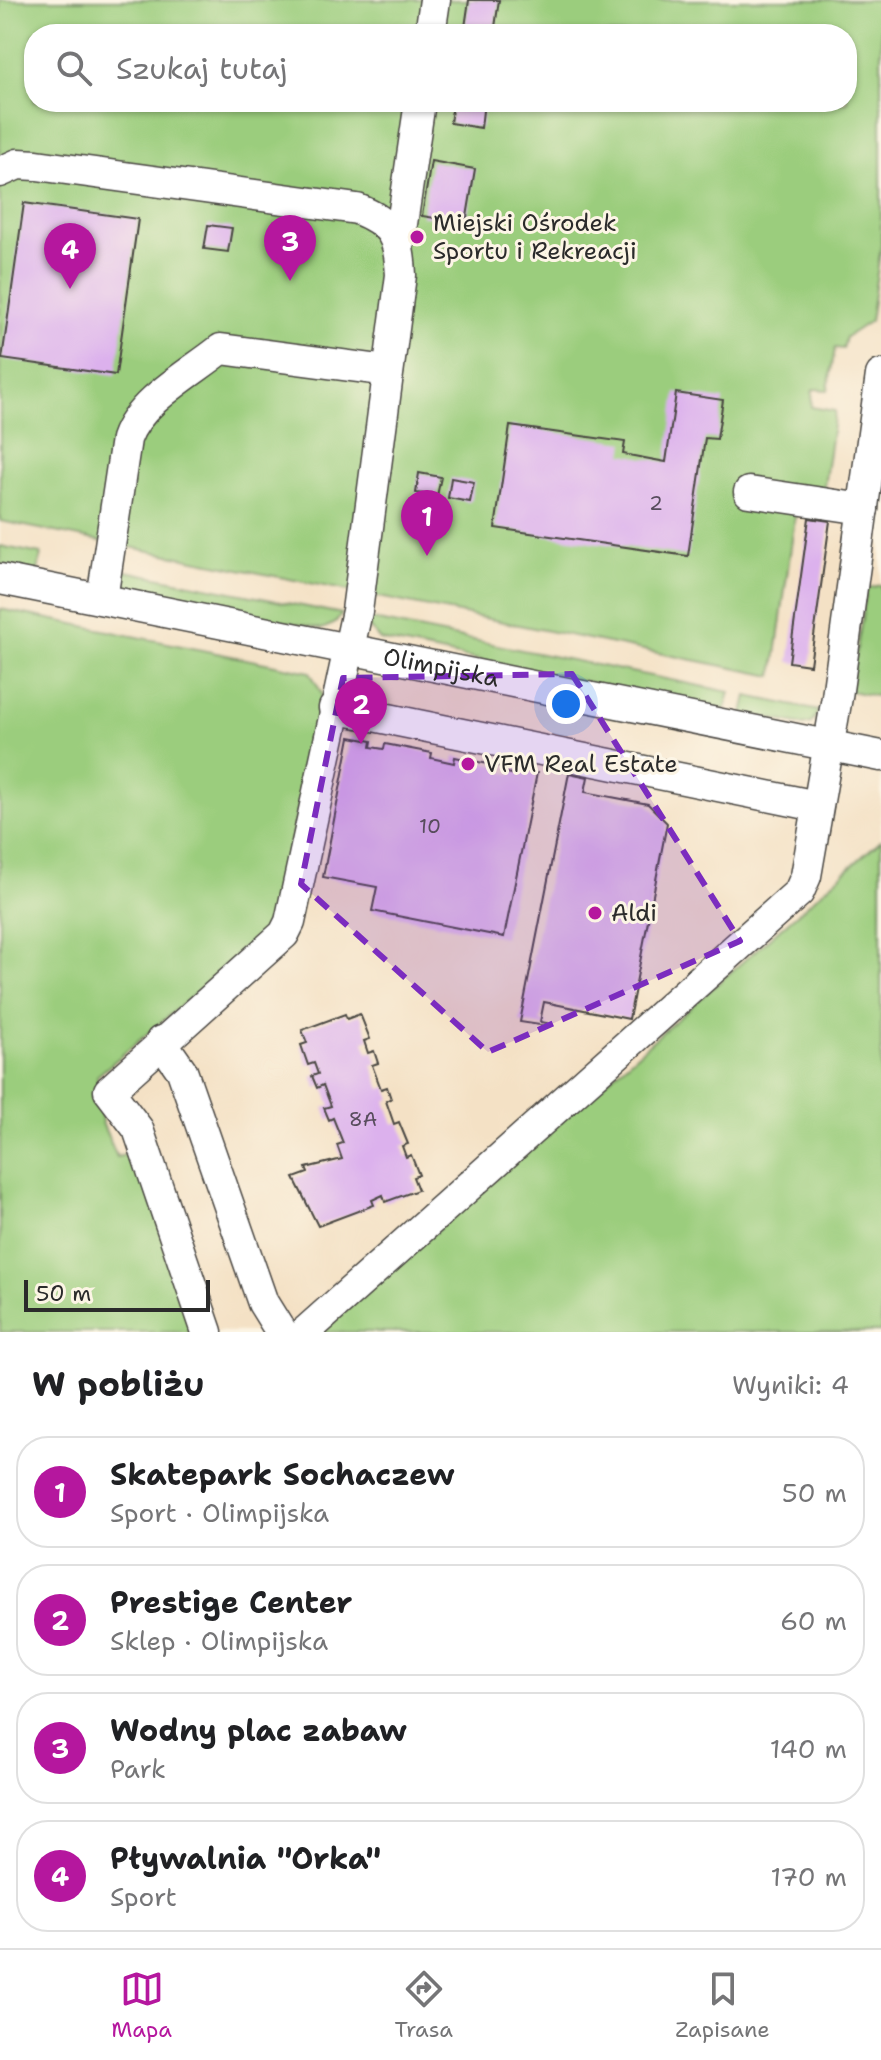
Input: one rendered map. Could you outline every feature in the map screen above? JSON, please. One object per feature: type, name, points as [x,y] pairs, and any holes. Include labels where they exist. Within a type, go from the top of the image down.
[{"type":"street","points":[[431,24],[435,0]]},
{"type":"street","points":[[207,1332],[138,1129],[109,1091],[161,1041],[284,934],[290,922],[346,649],[357,611],[401,275],[399,244],[419,112]]},
{"type":"street","points":[[0,172],[18,164],[37,165],[357,209],[381,218],[399,244]]},
{"type":"street","points":[[102,599],[131,423],[221,349],[388,371]]},
{"type":"street","points":[[305,1332],[790,903],[806,876],[828,746],[867,577],[863,509],[879,408],[881,375]]},
{"type":"street","points":[[749,492],[863,509]]},
{"type":"street","name":"Olimpijska","points":[[0,579],[881,756]]},
{"type":"street","points":[[334,708],[817,806]]},
{"type":"street","points":[[161,1041],[182,1071],[263,1303],[281,1332]]},
{"type":"highlighted area","points":[[572,674],[740,941],[488,1052],[301,884],[343,678]]},
{"type":"green space","name":"Miejski Ośrodek Sportu i Rekreacji","points":[[0,0],[881,0],[881,246],[870,321],[846,337],[843,349],[835,348],[828,390],[813,389],[811,407],[835,411],[823,493],[799,489],[773,676],[0,521]]},
{"type":"green space","points":[[0,546],[41,554],[38,572],[0,564]]},
{"type":"green space","points":[[121,570],[342,614],[334,624],[322,629],[136,591],[124,583]]},
{"type":"green space","points":[[881,585],[881,697],[850,691],[867,588]]},
{"type":"green space","points":[[0,609],[310,672],[322,694],[277,907],[259,940],[97,1076],[102,1123],[117,1157],[134,1152],[199,1332],[0,1332]]},
{"type":"green space","points":[[368,619],[730,692],[725,710],[380,640],[369,627]]},
{"type":"green space","points":[[747,696],[819,711],[811,723],[803,725],[743,713]]},
{"type":"green space","points":[[881,840],[881,1332],[321,1332]]},
{"type":"building","points":[[469,0],[499,0],[495,24],[465,24]]},
{"type":"building","points":[[452,112],[483,112],[481,128],[450,123]]},
{"type":"building","points":[[431,161],[475,169],[466,223],[422,216]]},
{"type":"building","points":[[24,203],[138,219],[116,375],[2,359]]},
{"type":"building","points":[[208,225],[232,228],[228,252],[204,249]]},
{"type":"building","points":[[676,393],[723,400],[717,439],[705,438],[688,556],[495,528],[510,426],[625,442],[623,454],[666,462]]},
{"type":"building","points":[[419,473],[441,477],[437,496],[416,493]]},
{"type":"building","points":[[451,478],[474,482],[470,502],[448,498]]},
{"type":"building","points":[[809,518],[830,521],[810,665],[789,662]]},
{"type":"building","points":[[350,737],[372,741],[371,747],[384,749],[385,744],[432,753],[431,758],[454,763],[455,757],[502,767],[501,772],[512,774],[513,768],[537,773],[504,937],[372,911],[377,887],[323,877]]},
{"type":"building","name":"Aldi","points":[[569,773],[588,777],[585,792],[648,804],[667,823],[629,1019],[544,1002],[540,1022],[547,1023],[546,1026],[520,1022]]},
{"type":"building","points":[[345,1014],[347,1019],[360,1014],[370,1039],[364,1041],[368,1053],[374,1051],[378,1063],[372,1065],[381,1089],[387,1087],[391,1099],[386,1101],[394,1124],[399,1122],[408,1144],[402,1146],[406,1157],[411,1155],[419,1175],[413,1177],[418,1190],[385,1202],[383,1195],[372,1200],[374,1205],[318,1226],[294,1178],[308,1173],[306,1168],[342,1159],[337,1145],[343,1143],[333,1118],[329,1120],[324,1108],[331,1106],[323,1085],[317,1088],[312,1076],[318,1074],[314,1063],[308,1065],[301,1045],[307,1043],[302,1030]]},
{"type":"place","name":"Miejski Ośrodek Sportu i Rekreacji","points":[[417,237]]},
{"type":"place","name":"Wodny plac zabaw","points":[[290,281]]},
{"type":"place","name":"Pływalnia \"Orka\"","points":[[70,289]]},
{"type":"place","name":"Skatepark Sochaczew","points":[[427,556]]},
{"type":"place","name":"Prestige Center","points":[[361,744]]},
{"type":"place","name":"VFM Real Estate","points":[[468,764]]},
{"type":"place","name":"Aldi","points":[[595,913]]}]
